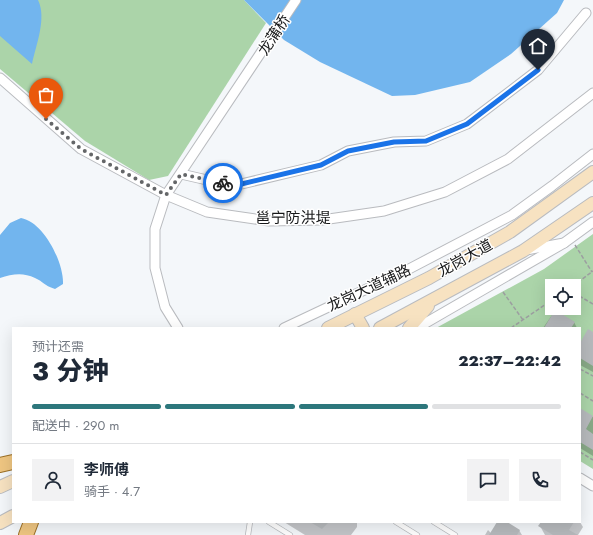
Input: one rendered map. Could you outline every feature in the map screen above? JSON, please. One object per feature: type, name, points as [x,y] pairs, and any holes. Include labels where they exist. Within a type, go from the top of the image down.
[{"type":"main road","name":"龙岗大道","points":[[330,327],[429,278],[510,232],[593,172]]},
{"type":"main road","name":"龙岗大道","points":[[382,327],[431,302],[523,251],[593,203]]},
{"type":"main road","points":[[410,327],[431,302]]},
{"type":"main road","points":[[355,314],[362,327]]},
{"type":"main road","points":[[0,465],[12,462]]},
{"type":"main road","points":[[0,487],[12,481]]},
{"type":"main road","points":[[0,523],[12,517]]},
{"type":"street","name":"龙蒲桥","points":[[177,327],[166,308],[154,268],[155,229],[166,195],[251,70],[296,0]]},
{"type":"street","points":[[181,174],[233,186],[321,165],[348,151],[394,142],[426,141],[467,124],[538,70],[586,13]]},
{"type":"street","name":"邕宁防洪堤","points":[[0,78],[81,149],[166,195],[207,212],[269,221],[322,220],[384,211],[445,192],[508,159],[593,93]]},
{"type":"street","name":"龙岗大道辅路","points":[[286,327],[409,269],[512,214],[552,186],[593,154]]},
{"type":"street","points":[[419,327],[568,241],[593,222]]},
{"type":"street","points":[[523,251],[568,241]]},
{"type":"street","points":[[581,479],[593,486]]},
{"type":"lane","points":[[248,535],[250,523]]},
{"type":"lane","points":[[271,523],[290,535]]},
{"type":"lane","points":[[397,523],[408,533],[417,535]]},
{"type":"lane","points":[[436,523],[455,535]]},
{"type":"path","points":[[568,241],[592,271],[581,280]]},
{"type":"path","points":[[504,292],[523,320]]},
{"type":"path","points":[[581,297],[593,304]]},
{"type":"path","points":[[513,327],[545,305]]},
{"type":"path","points":[[581,370],[593,376]]},
{"type":"path","points":[[581,394],[593,401]]},
{"type":"path","points":[[581,453],[593,460]]},
{"type":"green space","points":[[0,0],[244,0],[266,23],[168,176],[149,180],[85,141],[0,69]]},
{"type":"green space","points":[[593,234],[593,469],[581,462],[581,327],[438,327],[544,269]]},
{"type":"water","points":[[0,0],[38,0],[41,23],[32,64],[0,36]]},
{"type":"water","points":[[244,0],[564,0],[557,13],[511,54],[470,82],[415,95],[392,96],[320,62],[284,40]]},
{"type":"water","points":[[21,218],[29,221],[45,235],[56,255],[60,265],[63,284],[55,289],[31,276],[22,274],[0,278],[0,235],[10,223]]},
{"type":"building","points":[[552,315],[563,315],[575,322],[572,327],[545,327]]},
{"type":"building","points":[[588,329],[593,332],[593,366],[581,359],[581,341]]},
{"type":"building","points":[[581,409],[593,416],[586,429],[593,434],[593,450],[581,443]]},
{"type":"building","points":[[312,523],[328,523],[322,529]]},
{"type":"building","points":[[496,523],[509,523],[520,530],[517,535],[489,535]]},
{"type":"building","points":[[540,523],[573,523],[569,530],[578,535],[553,535],[538,526]]},
{"type":"way so far","points":[[46,119],[81,149],[166,195],[181,174],[223,183]]},
{"type":"route","points":[[223,183],[233,186],[321,165],[348,151],[394,142],[426,141],[467,124],[538,70]]}]
